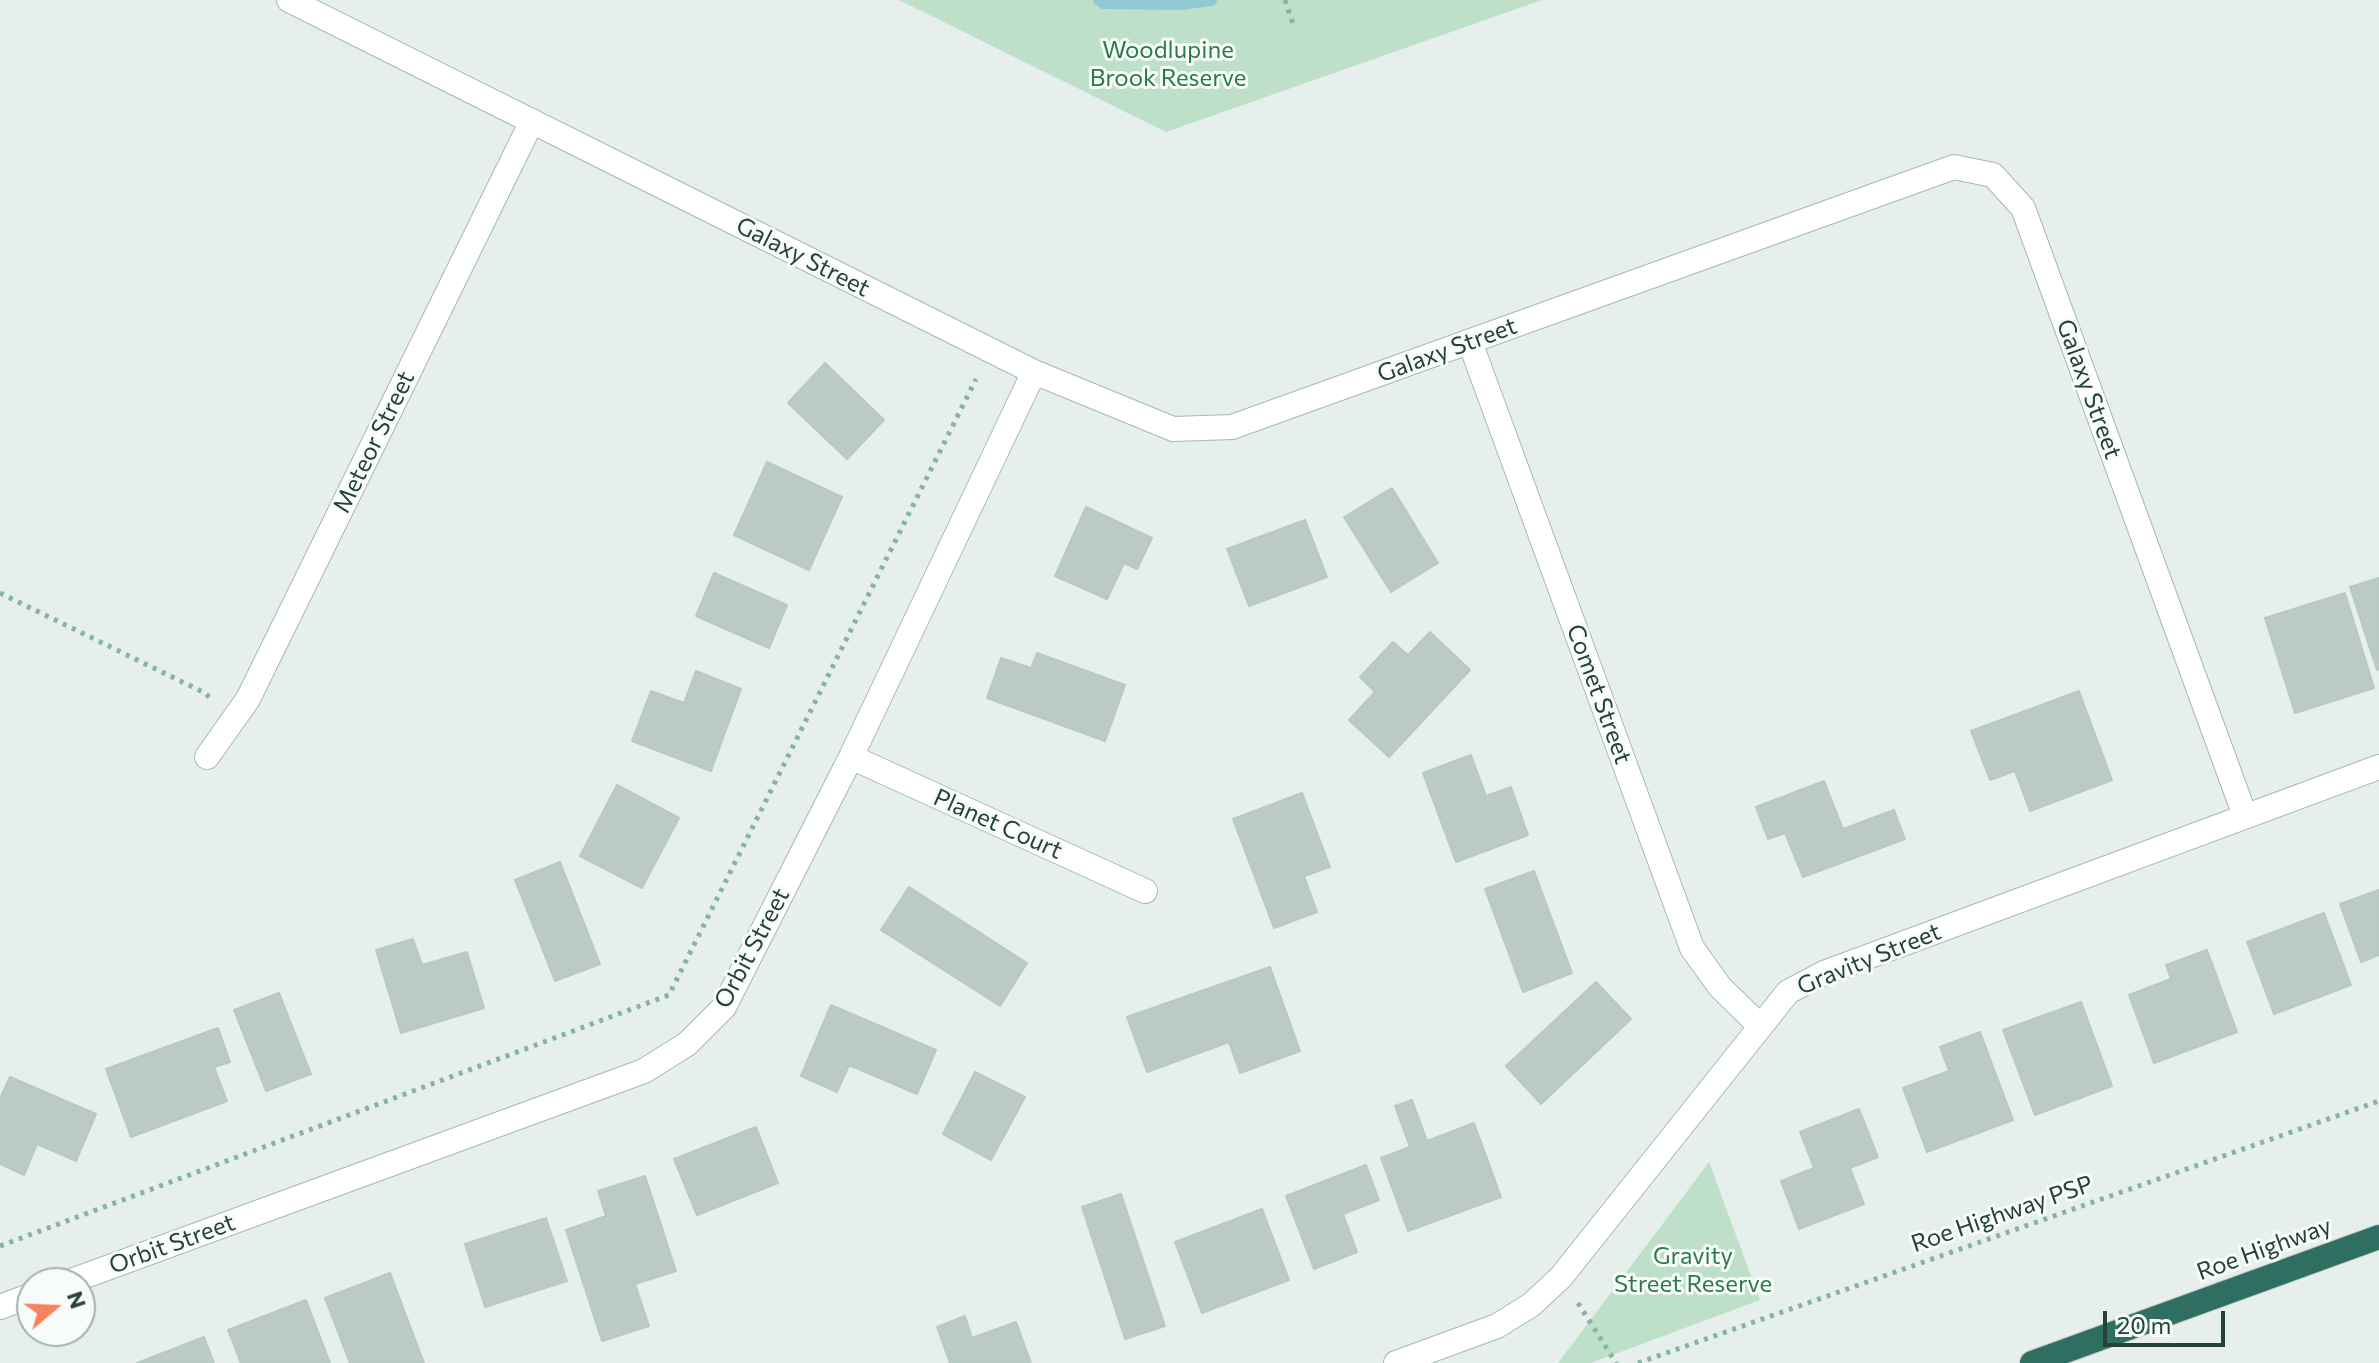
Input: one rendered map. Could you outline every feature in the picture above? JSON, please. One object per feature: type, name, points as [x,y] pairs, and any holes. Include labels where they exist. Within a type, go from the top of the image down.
[{"type":"highway","name":"Roe Highway","points":[[2032,1363],[2379,1237]]},
{"type":"street","name":"Galaxy Street","points":[[289,0],[1034,372],[1173,429],[1232,427],[1954,167],[1993,175],[2023,208],[2245,816]]},
{"type":"street","name":"Meteor Street","points":[[207,757],[248,699],[532,121]]},
{"type":"street","name":"Comet Street","points":[[1470,342],[1692,948],[1720,987],[1760,1026]]},
{"type":"street","name":"Orbit Street","points":[[96,1272],[644,1071],[687,1044],[724,1007],[851,757],[1034,372]]},
{"type":"street","name":"Planet Court","points":[[851,757],[1145,891]]},
{"type":"street","name":"Gravity Street","points":[[1396,1363],[1497,1326],[1531,1305],[1561,1277],[1788,992],[1824,973],[2379,767]]},
{"type":"path","points":[[1285,0],[1293,24]]},
{"type":"path","points":[[0,1246],[669,995],[990,350]]},
{"type":"path","points":[[0,593],[205,693],[233,721]]},
{"type":"path","name":"Roe Highway PSP","points":[[1638,1363],[2379,1101]]},
{"type":"path","points":[[1561,1277],[1616,1363]]},
{"type":"green space","name":"Woodlupine Brook Reserve","points":[[899,0],[1542,0],[1166,132]]},
{"type":"green space","name":"Gravity Street Reserve","points":[[1709,1162],[1760,1300],[1591,1363],[1558,1363]]},
{"type":"building","points":[[825,363],[884,420],[847,459],[788,403]]},
{"type":"building","points":[[767,462],[842,497],[809,570],[734,535]]},
{"type":"building","points":[[1392,488],[1438,563],[1391,592],[1344,517]]},
{"type":"building","points":[[1086,507],[1152,538],[1137,569],[1124,563],[1107,599],[1055,576]]},
{"type":"building","points":[[1305,520],[1327,577],[1249,606],[1227,549]]},
{"type":"building","points":[[714,573],[787,605],[769,648],[696,616]]},
{"type":"building","points":[[2379,578],[2379,669],[2377,670],[2350,587]]},
{"type":"building","points":[[2345,593],[2374,688],[2295,713],[2265,618]]},
{"type":"building","points":[[1430,632],[1470,670],[1389,757],[1349,720],[1375,692],[1360,677],[1393,642],[1408,655]]},
{"type":"building","points":[[1037,653],[1125,685],[1105,741],[987,698],[1001,658],[1031,668]]},
{"type":"building","points":[[696,671],[741,689],[711,771],[632,741],[651,691],[684,703]]},
{"type":"building","points":[[2079,691],[2112,780],[2030,811],[2015,771],[1990,780],[1971,731]]},
{"type":"building","points":[[1471,755],[1486,796],[1511,787],[1528,835],[1456,862],[1423,773]]},
{"type":"building","points":[[1824,781],[1843,829],[1894,810],[1905,839],[1803,877],[1785,833],[1768,839],[1756,807]]},
{"type":"building","points":[[617,785],[679,818],[642,888],[580,856]]},
{"type":"building","points":[[1302,793],[1330,867],[1304,876],[1317,912],[1274,928],[1233,819]]},
{"type":"building","points":[[560,862],[600,964],[555,981],[515,880]]},
{"type":"building","points":[[1534,871],[1572,973],[1523,992],[1485,889]]},
{"type":"building","points":[[909,887],[1027,963],[1000,1006],[881,930]]},
{"type":"building","points":[[2379,890],[2379,955],[2361,962],[2340,904]]},
{"type":"building","points":[[2324,913],[2351,985],[2274,1014],[2247,942]]},
{"type":"building","points":[[413,939],[422,965],[467,952],[484,1008],[401,1033],[376,950]]},
{"type":"building","points":[[2207,950],[2237,1032],[2154,1063],[2129,995],[2171,979],[2166,965]]},
{"type":"building","points":[[1270,967],[1300,1051],[1240,1073],[1229,1042],[1147,1072],[1127,1017]]},
{"type":"building","points":[[1596,982],[1631,1019],[1541,1104],[1506,1066]]},
{"type":"building","points":[[279,993],[311,1074],[266,1091],[234,1010]]},
{"type":"building","points":[[2081,1002],[2112,1086],[2035,1115],[2003,1030]]},
{"type":"building","points":[[831,1005],[936,1050],[917,1094],[849,1065],[837,1092],[801,1076]]},
{"type":"building","points":[[218,1028],[230,1062],[214,1067],[227,1101],[131,1137],[106,1069]]},
{"type":"building","points":[[1980,1032],[2013,1120],[1927,1152],[1903,1088],[1949,1071],[1940,1047]]},
{"type":"building","points":[[975,1072],[1025,1097],[991,1160],[943,1134]]},
{"type":"building","points":[[10,1077],[96,1114],[76,1161],[37,1144],[24,1175],[0,1164],[0,1099]]},
{"type":"building","points":[[1412,1100],[1427,1141],[1474,1123],[1501,1197],[1408,1231],[1381,1158],[1410,1147],[1395,1106]]},
{"type":"building","points":[[1859,1109],[1878,1157],[1850,1168],[1864,1204],[1799,1229],[1781,1181],[1814,1168],[1800,1132]]},
{"type":"building","points":[[756,1127],[778,1183],[697,1215],[674,1159]]},
{"type":"building","points":[[1366,1165],[1379,1200],[1343,1214],[1357,1252],[1314,1269],[1286,1196]]},
{"type":"building","points":[[645,1176],[676,1271],[635,1284],[649,1326],[602,1341],[566,1230],[606,1216],[598,1191]]},
{"type":"building","points":[[1121,1194],[1165,1326],[1125,1339],[1082,1207]]},
{"type":"building","points":[[1262,1209],[1289,1280],[1202,1313],[1175,1242]]},
{"type":"building","points":[[546,1218],[567,1281],[485,1307],[465,1244]]},
{"type":"building","points":[[390,1273],[424,1363],[350,1363],[325,1298]]},
{"type":"building","points":[[306,1300],[330,1363],[241,1363],[228,1330]]},
{"type":"building","points":[[965,1316],[972,1338],[1016,1322],[1031,1363],[950,1363],[937,1327]]},
{"type":"building","points":[[204,1337],[214,1363],[137,1363]]},
{"type":"waterway","points":[[1099,0],[1104,3],[1180,4],[1211,0]]}]
